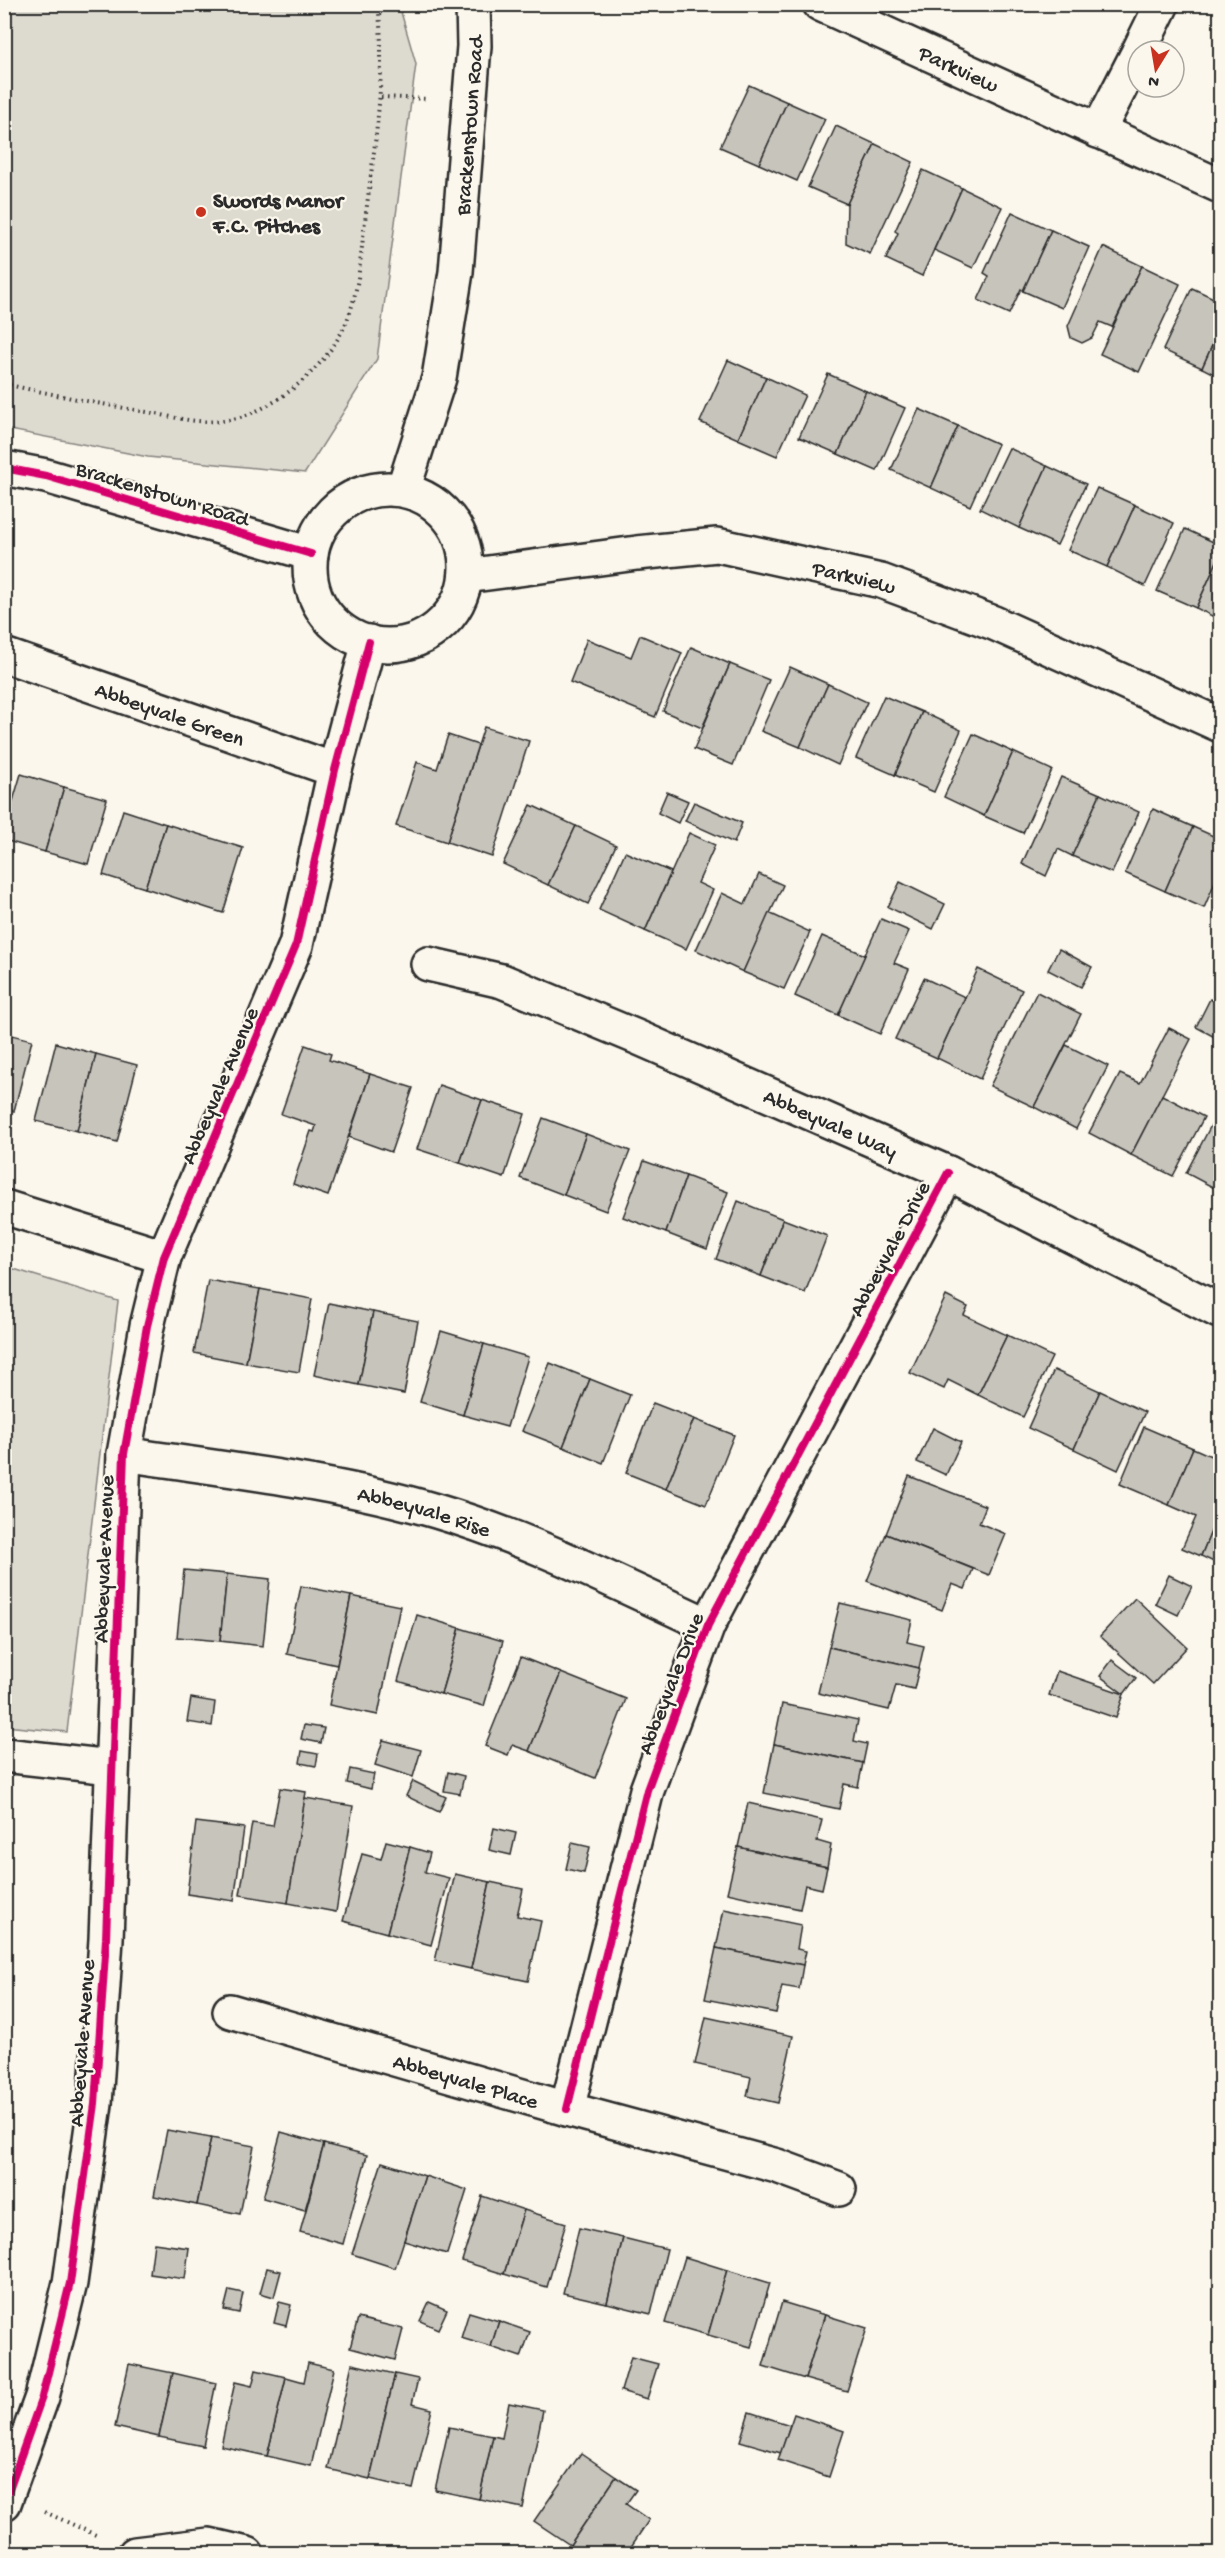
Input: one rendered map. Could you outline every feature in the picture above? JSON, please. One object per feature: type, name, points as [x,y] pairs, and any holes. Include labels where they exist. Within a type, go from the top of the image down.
[{"type":"street","name":"Brackenstown Road","points":[[402,490],[439,378],[456,272],[474,46],[473,4]]},
{"type":"street","name":"Parkview","points":[[820,4],[1221,186]]},
{"type":"street","points":[[1144,39],[1162,4]]},
{"type":"street","points":[[1098,131],[1126,76]]},
{"type":"street","name":"Brackenstown Road","points":[[4,468],[46,476],[311,554]]},
{"type":"street","points":[[378,489],[402,490],[425,498],[444,512],[458,530],[465,552],[466,576],[459,601],[443,622],[422,638],[396,644],[369,642],[348,633],[330,618],[317,600],[311,577],[311,554],[319,530],[334,510],[341,505],[354,496],[378,489]]},
{"type":"street","name":"Parkview","points":[[466,576],[637,553],[717,545],[881,581],[994,623],[1221,725]]},
{"type":"street","name":"Abbeyvale Avenue","points":[[6,2500],[42,2397],[70,2283],[83,2203],[96,2093],[106,1939],[124,1454],[147,1326],[164,1257],[296,945],[335,770],[369,642]]},
{"type":"street","name":"Abbeyvale Green","points":[[4,655],[335,770]]},
{"type":"street","name":"Abbeyvale Way","points":[[428,964],[502,981],[639,1038],[948,1173],[1219,1311]]},
{"type":"street","name":"Abbeyvale Drive","points":[[567,2109],[647,1790],[708,1625],[948,1173]]},
{"type":"street","points":[[4,1207],[164,1257]]},
{"type":"street","name":"Abbeyvale Rise","points":[[124,1454],[337,1487],[435,1510],[513,1536],[708,1625]]},
{"type":"street","points":[[4,1755],[111,1767]]},
{"type":"street","name":"Abbeyvale Place","points":[[230,2012],[567,2109],[777,2166],[839,2189]]},
{"type":"street","points":[[135,2553],[209,2545],[247,2553]]},
{"type":"path","points":[[4,384],[193,421],[228,420],[262,408],[285,394],[324,358],[341,335],[352,307],[358,270],[381,97],[382,40],[378,4]]},
{"type":"path","points":[[6,2500],[105,2540]]},
{"type":"shaded area","name":"Swords Manor F.C. Pitches","points":[[4,5],[399,5],[416,64],[377,359],[305,473],[148,457],[5,429]]},
{"type":"shaded area","points":[[4,1266],[118,1301],[67,1732],[5,1726]]},
{"type":"building","points":[[749,85],[787,102],[759,164],[720,147]]},
{"type":"building","points":[[787,102],[825,119],[797,181],[759,164]]},
{"type":"building","points":[[836,126],[875,144],[847,204],[808,187]]},
{"type":"building","points":[[875,144],[913,162],[870,254],[846,243],[847,204]]},
{"type":"building","points":[[923,170],[962,188],[922,276],[886,259],[898,233],[895,231]]},
{"type":"building","points":[[962,188],[1002,207],[973,268],[934,250]]},
{"type":"building","points":[[1012,212],[1051,230],[1023,291],[1021,289],[1009,314],[978,300],[989,276],[984,273]]},
{"type":"building","points":[[1051,230],[1089,247],[1062,308],[1023,291]]},
{"type":"building","points":[[1103,247],[1142,266],[1112,327],[1100,322],[1092,338],[1082,343],[1071,338],[1068,326]]},
{"type":"building","points":[[1142,266],[1180,284],[1139,372],[1100,354]]},
{"type":"building","points":[[1192,288],[1220,301],[1220,328],[1202,368],[1163,350]]},
{"type":"building","points":[[1220,328],[1220,377],[1202,368]]},
{"type":"building","points":[[728,360],[766,377],[738,439],[700,422]]},
{"type":"building","points":[[828,374],[866,391],[838,454],[799,437]]},
{"type":"building","points":[[766,377],[805,395],[777,456],[738,439]]},
{"type":"building","points":[[866,391],[905,408],[877,471],[838,454]]},
{"type":"building","points":[[919,409],[958,426],[931,488],[891,470]]},
{"type":"building","points":[[958,426],[998,444],[970,506],[931,488]]},
{"type":"building","points":[[1009,448],[1047,466],[1019,528],[980,509]]},
{"type":"building","points":[[1047,466],[1086,484],[1057,545],[1019,528]]},
{"type":"building","points":[[1097,488],[1135,505],[1107,567],[1068,550]]},
{"type":"building","points":[[1135,505],[1174,523],[1145,586],[1107,567]]},
{"type":"building","points":[[1185,529],[1220,545],[1220,555],[1196,608],[1157,591]]},
{"type":"building","points":[[1220,555],[1220,620],[1196,608]]},
{"type":"building","points":[[640,635],[682,653],[655,717],[570,682],[587,639],[631,657]]},
{"type":"building","points":[[691,647],[730,664],[702,728],[663,711]]},
{"type":"building","points":[[730,664],[769,680],[733,765],[694,749]]},
{"type":"building","points":[[790,667],[828,684],[800,747],[761,731]]},
{"type":"building","points":[[828,684],[867,702],[838,765],[800,747]]},
{"type":"building","points":[[884,696],[922,712],[895,775],[856,758]]},
{"type":"building","points":[[922,712],[961,730],[934,792],[895,775]]},
{"type":"building","points":[[484,727],[529,741],[492,857],[447,842]]},
{"type":"building","points":[[973,734],[1013,752],[984,816],[944,797]]},
{"type":"building","points":[[448,735],[478,745],[447,842],[396,826],[417,762],[437,769]]},
{"type":"building","points":[[1013,752],[1052,770],[1023,833],[984,816]]},
{"type":"building","points":[[21,774],[64,787],[45,852],[4,840],[4,831]]},
{"type":"building","points":[[1061,777],[1100,794],[1072,856],[1058,849],[1046,876],[1022,864]]},
{"type":"building","points":[[64,787],[107,799],[88,864],[45,852]]},
{"type":"building","points":[[667,792],[688,801],[678,823],[658,813]]},
{"type":"building","points":[[1100,794],[1139,812],[1112,873],[1072,856]]},
{"type":"building","points":[[694,802],[742,823],[734,843],[685,821]]},
{"type":"building","points":[[531,805],[576,826],[548,885],[503,864]]},
{"type":"building","points":[[1153,809],[1193,827],[1165,891],[1125,873]]},
{"type":"building","points":[[123,810],[166,824],[145,888],[103,875]]},
{"type":"building","points":[[166,824],[243,848],[223,913],[145,888]]},
{"type":"building","points":[[576,826],[616,845],[588,904],[548,885]]},
{"type":"building","points":[[1193,827],[1220,839],[1220,870],[1204,908],[1165,891]]},
{"type":"building","points":[[689,833],[715,845],[698,883],[713,890],[686,949],[645,931]]},
{"type":"building","points":[[625,852],[671,872],[645,931],[599,910]]},
{"type":"building","points":[[759,874],[783,885],[743,972],[696,950],[722,893],[745,904]]},
{"type":"building","points":[[900,882],[945,904],[933,929],[888,907]]},
{"type":"building","points":[[1220,898],[1220,915],[1214,912]]},
{"type":"building","points":[[769,913],[810,932],[784,989],[743,972]]},
{"type":"building","points":[[881,919],[909,931],[894,963],[909,969],[880,1034],[838,1015]]},
{"type":"building","points":[[822,936],[865,955],[838,1015],[795,996]]},
{"type":"building","points":[[1059,949],[1092,967],[1081,987],[1048,970]]},
{"type":"building","points":[[978,969],[1022,990],[980,1079],[937,1058]]},
{"type":"building","points":[[924,978],[965,997],[937,1058],[895,1039]]},
{"type":"building","points":[[1037,992],[1081,1014],[1034,1107],[990,1086]]},
{"type":"building","points":[[1210,999],[1220,1004],[1220,1040],[1196,1027]]},
{"type":"building","points":[[1169,1028],[1191,1039],[1131,1155],[1089,1133],[1120,1074],[1140,1083]]},
{"type":"building","points":[[4,1033],[32,1040],[14,1111],[4,1109]]},
{"type":"building","points":[[56,1043],[96,1054],[77,1131],[36,1121]]},
{"type":"building","points":[[305,1045],[331,1054],[329,1060],[370,1074],[328,1196],[293,1184],[311,1131],[314,1132],[316,1126],[281,1114]]},
{"type":"building","points":[[1066,1045],[1108,1066],[1076,1129],[1034,1107]]},
{"type":"building","points":[[96,1054],[137,1065],[117,1142],[77,1131]]},
{"type":"building","points":[[370,1074],[413,1088],[391,1152],[349,1137]]},
{"type":"building","points":[[439,1085],[482,1100],[460,1163],[417,1149]]},
{"type":"building","points":[[1162,1095],[1204,1117],[1173,1176],[1131,1155]]},
{"type":"building","points":[[482,1100],[525,1114],[504,1178],[460,1163]]},
{"type":"building","points":[[1217,1114],[1220,1116],[1220,1191],[1186,1173]]},
{"type":"building","points":[[543,1118],[586,1134],[564,1195],[520,1178]]},
{"type":"building","points":[[586,1134],[630,1151],[606,1211],[564,1195]]},
{"type":"building","points":[[644,1161],[686,1176],[666,1233],[623,1217]]},
{"type":"building","points":[[686,1176],[728,1192],[707,1249],[666,1233]]},
{"type":"building","points":[[738,1201],[783,1219],[761,1276],[716,1259]]},
{"type":"building","points":[[783,1219],[827,1236],[805,1293],[761,1276]]},
{"type":"building","points":[[208,1280],[260,1289],[246,1363],[194,1353]]},
{"type":"building","points":[[260,1289],[312,1299],[299,1372],[246,1363]]},
{"type":"building","points":[[946,1296],[968,1307],[964,1315],[1007,1335],[978,1395],[948,1380],[944,1389],[910,1373]]},
{"type":"building","points":[[329,1303],[373,1312],[359,1385],[314,1375]]},
{"type":"building","points":[[373,1312],[418,1321],[404,1394],[359,1385]]},
{"type":"building","points":[[441,1331],[484,1344],[463,1415],[420,1402]]},
{"type":"building","points":[[1007,1335],[1052,1357],[1023,1417],[978,1395]]},
{"type":"building","points":[[484,1344],[528,1357],[507,1427],[463,1415]]},
{"type":"building","points":[[550,1363],[590,1379],[563,1447],[522,1431]]},
{"type":"building","points":[[1054,1370],[1100,1391],[1074,1449],[1028,1428]]},
{"type":"building","points":[[590,1379],[630,1395],[603,1463],[563,1447]]},
{"type":"building","points":[[1100,1391],[1145,1412],[1118,1470],[1074,1449]]},
{"type":"building","points":[[653,1403],[694,1419],[666,1489],[626,1473]]},
{"type":"building","points":[[694,1419],[734,1435],[706,1505],[666,1489]]},
{"type":"building","points":[[1144,1427],[1193,1448],[1169,1505],[1120,1484]]},
{"type":"building","points":[[933,1428],[961,1442],[946,1475],[917,1462]]},
{"type":"building","points":[[1193,1448],[1220,1460],[1220,1510],[1201,1556],[1182,1548],[1196,1517],[1169,1505]]},
{"type":"building","points":[[909,1476],[986,1506],[979,1523],[1006,1534],[989,1575],[886,1534]]},
{"type":"building","points":[[1220,1510],[1220,1565],[1201,1556]]},
{"type":"building","points":[[886,1534],[973,1569],[965,1589],[952,1584],[942,1610],[867,1581]]},
{"type":"building","points":[[184,1570],[227,1574],[220,1641],[177,1637]]},
{"type":"building","points":[[227,1574],[270,1579],[263,1646],[220,1641]]},
{"type":"building","points":[[1169,1575],[1192,1586],[1178,1615],[1155,1604]]},
{"type":"building","points":[[301,1586],[351,1596],[337,1665],[287,1654]]},
{"type":"building","points":[[351,1596],[400,1606],[378,1715],[329,1705]]},
{"type":"building","points":[[1135,1598],[1187,1647],[1153,1684],[1100,1636]]},
{"type":"building","points":[[840,1603],[912,1620],[907,1642],[924,1646],[919,1668],[829,1647]]},
{"type":"building","points":[[417,1615],[460,1628],[441,1694],[398,1681]]},
{"type":"building","points":[[460,1628],[503,1641],[484,1706],[441,1694]]},
{"type":"building","points":[[829,1647],[919,1668],[914,1689],[896,1685],[889,1710],[818,1693]]},
{"type":"building","points":[[521,1657],[561,1673],[529,1751],[512,1745],[508,1755],[485,1746]]},
{"type":"building","points":[[1112,1660],[1136,1678],[1124,1694],[1100,1676]]},
{"type":"building","points":[[1057,1671],[1124,1694],[1116,1718],[1049,1695]]},
{"type":"building","points":[[561,1673],[626,1699],[595,1778],[529,1751]]},
{"type":"building","points":[[191,1698],[215,1702],[212,1726],[187,1722]]},
{"type":"building","points":[[782,1704],[858,1720],[854,1741],[867,1744],[863,1763],[774,1744]]},
{"type":"building","points":[[304,1725],[324,1728],[321,1743],[301,1739]]},
{"type":"building","points":[[383,1740],[421,1750],[413,1777],[375,1765]]},
{"type":"building","points":[[774,1744],[863,1763],[858,1787],[844,1784],[839,1809],[764,1793]]},
{"type":"building","points":[[302,1751],[318,1754],[316,1766],[300,1763]]},
{"type":"building","points":[[350,1769],[374,1774],[371,1789],[347,1783]]},
{"type":"building","points":[[448,1772],[464,1776],[460,1794],[444,1791]]},
{"type":"building","points":[[413,1781],[446,1797],[439,1812],[406,1796]]},
{"type":"building","points":[[280,1788],[306,1792],[288,1903],[240,1895],[252,1823],[273,1826]]},
{"type":"building","points":[[305,1798],[353,1806],[336,1912],[288,1903]]},
{"type":"building","points":[[748,1803],[822,1820],[817,1841],[831,1845],[827,1867],[738,1847]]},
{"type":"building","points":[[196,1822],[244,1828],[234,1901],[187,1894]]},
{"type":"building","points":[[494,1828],[516,1833],[511,1855],[489,1850]]},
{"type":"building","points":[[386,1841],[410,1847],[387,1933],[343,1921],[362,1854],[381,1859]]},
{"type":"building","points":[[572,1843],[590,1847],[584,1873],[566,1869]]},
{"type":"building","points":[[410,1847],[430,1853],[425,1872],[449,1878],[431,1945],[387,1933]]},
{"type":"building","points":[[738,1847],[827,1867],[822,1889],[805,1885],[800,1909],[727,1893]]},
{"type":"building","points":[[455,1874],[490,1882],[471,1969],[435,1961]]},
{"type":"building","points":[[490,1882],[523,1889],[517,1916],[541,1921],[528,1981],[471,1969]]},
{"type":"building","points":[[724,1909],[801,1925],[797,1949],[806,1951],[803,1965],[716,1948]]},
{"type":"building","points":[[716,1948],[803,1965],[799,1989],[782,1986],[776,2013],[705,1999]]},
{"type":"building","points":[[706,2017],[793,2036],[778,2103],[747,2096],[751,2077],[695,2064]]},
{"type":"building","points":[[167,2130],[211,2138],[197,2205],[154,2196]]},
{"type":"building","points":[[281,2132],[324,2144],[305,2210],[263,2198]]},
{"type":"building","points":[[211,2138],[254,2146],[240,2214],[197,2205]]},
{"type":"building","points":[[324,2144],[367,2155],[343,2244],[300,2232]]},
{"type":"building","points":[[382,2162],[425,2176],[395,2268],[352,2254]]},
{"type":"building","points":[[425,2176],[467,2190],[447,2254],[404,2241]]},
{"type":"building","points":[[482,2196],[524,2210],[504,2274],[462,2261]]},
{"type":"building","points":[[524,2210],[566,2223],[547,2287],[504,2274]]},
{"type":"building","points":[[579,2228],[623,2238],[607,2303],[563,2293]]},
{"type":"building","points":[[623,2238],[667,2249],[651,2314],[607,2303]]},
{"type":"building","points":[[154,2243],[189,2248],[185,2279],[150,2274]]},
{"type":"building","points":[[685,2257],[727,2270],[708,2335],[665,2323]]},
{"type":"building","points":[[267,2268],[281,2271],[274,2297],[260,2293]]},
{"type":"building","points":[[727,2270],[770,2283],[751,2347],[708,2335]]},
{"type":"building","points":[[229,2290],[243,2293],[239,2313],[224,2310]]},
{"type":"building","points":[[279,2302],[291,2305],[286,2326],[274,2323]]},
{"type":"building","points":[[429,2302],[447,2310],[438,2329],[420,2321]]},
{"type":"building","points":[[782,2302],[825,2315],[805,2379],[763,2366]]},
{"type":"building","points":[[469,2312],[499,2321],[491,2347],[461,2338]]},
{"type":"building","points":[[825,2315],[867,2328],[847,2391],[805,2379]]},
{"type":"building","points":[[358,2318],[403,2329],[395,2360],[350,2348]]},
{"type":"building","points":[[499,2321],[530,2332],[521,2357],[491,2347]]},
{"type":"building","points":[[631,2357],[658,2364],[647,2399],[621,2391]]},
{"type":"building","points":[[308,2363],[334,2369],[311,2466],[267,2456],[286,2377],[304,2382]]},
{"type":"building","points":[[129,2364],[173,2373],[159,2437],[115,2427]]},
{"type":"building","points":[[352,2364],[395,2374],[370,2479],[328,2469]]},
{"type":"building","points":[[256,2370],[286,2377],[267,2456],[221,2446],[235,2382],[252,2386]]},
{"type":"building","points":[[173,2373],[216,2383],[203,2446],[159,2437]]},
{"type":"building","points":[[395,2374],[418,2379],[412,2404],[432,2409],[413,2489],[370,2479]]},
{"type":"building","points":[[509,2403],[543,2410],[523,2508],[479,2499],[493,2436],[502,2438]]},
{"type":"building","points":[[749,2412],[790,2425],[781,2453],[740,2441]]},
{"type":"building","points":[[794,2414],[844,2431],[829,2477],[778,2460]]},
{"type":"building","points":[[449,2427],[493,2436],[479,2499],[435,2490]]},
{"type":"building","points":[[581,2453],[616,2477],[570,2545],[534,2521]]},
{"type":"building","points":[[616,2477],[636,2490],[626,2504],[649,2520],[626,2554],[582,2554],[570,2545]]},
{"type":"cycle path","points":[[4,468],[46,476],[311,554]]},
{"type":"cycle path","points":[[4,2503],[42,2397],[70,2283],[95,2104],[106,1939],[124,1454],[147,1326],[164,1257],[296,945],[335,770],[369,642]]},
{"type":"cycle path","points":[[567,2109],[647,1790],[708,1625],[948,1173]]},
{"type":"place","name":"Swords Manor F.C. Pitches","points":[[201,212]]}]
